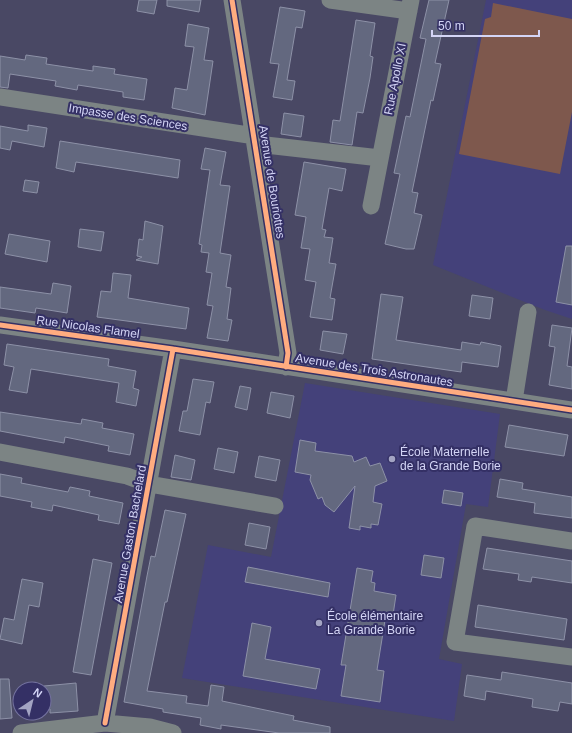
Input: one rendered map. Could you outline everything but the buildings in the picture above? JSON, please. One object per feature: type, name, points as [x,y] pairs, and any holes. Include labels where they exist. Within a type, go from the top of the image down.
[{"type":"street","name":"Avenue de Bouriottes","points":[[232,0],[256,140],[288,353],[286,367]]},
{"type":"street","points":[[330,0],[410,6]]},
{"type":"street","name":"Rue Apollo XI","points":[[371,206],[410,6]]},
{"type":"street","name":"Impasse des Sciences","points":[[0,97],[256,140]]},
{"type":"street","points":[[256,140],[380,158]]},
{"type":"street","points":[[514,401],[528,312]]},
{"type":"street","name":"Rue Nicolas Flamel","points":[[0,325],[173,349]]},
{"type":"street","name":"Avenue des Trois Astronautes","points":[[173,349],[572,410]]},
{"type":"street","name":"Avenue Gaston Bachelard","points":[[105,723],[173,349]]},
{"type":"street","points":[[0,452],[126,476],[149,484],[275,506]]},
{"type":"street","points":[[572,541],[474,526],[455,642],[572,657]]},
{"type":"street","points":[[21,733],[105,723],[150,727],[173,733]]},
{"type":"shaded area","points":[[486,0],[572,0],[572,319],[545,310],[433,265]]},
{"type":"shaded area","points":[[493,3],[572,19],[572,112],[560,174],[459,154],[485,19],[491,17]]},
{"type":"shaded area","points":[[305,383],[500,414],[488,507],[466,504],[439,659],[462,664],[454,721],[182,678],[208,545],[271,557]]},
{"type":"cycle path","points":[[232,0],[288,353],[286,367]]},
{"type":"cycle path","points":[[0,325],[173,349],[572,410]]},
{"type":"cycle path","points":[[105,723],[173,349]]},
{"type":"place","name":"École Maternelle de la Grande Borie","points":[[392,459]]},
{"type":"place","name":"École élémentaire La Grande Borie","points":[[319,623]]}]
